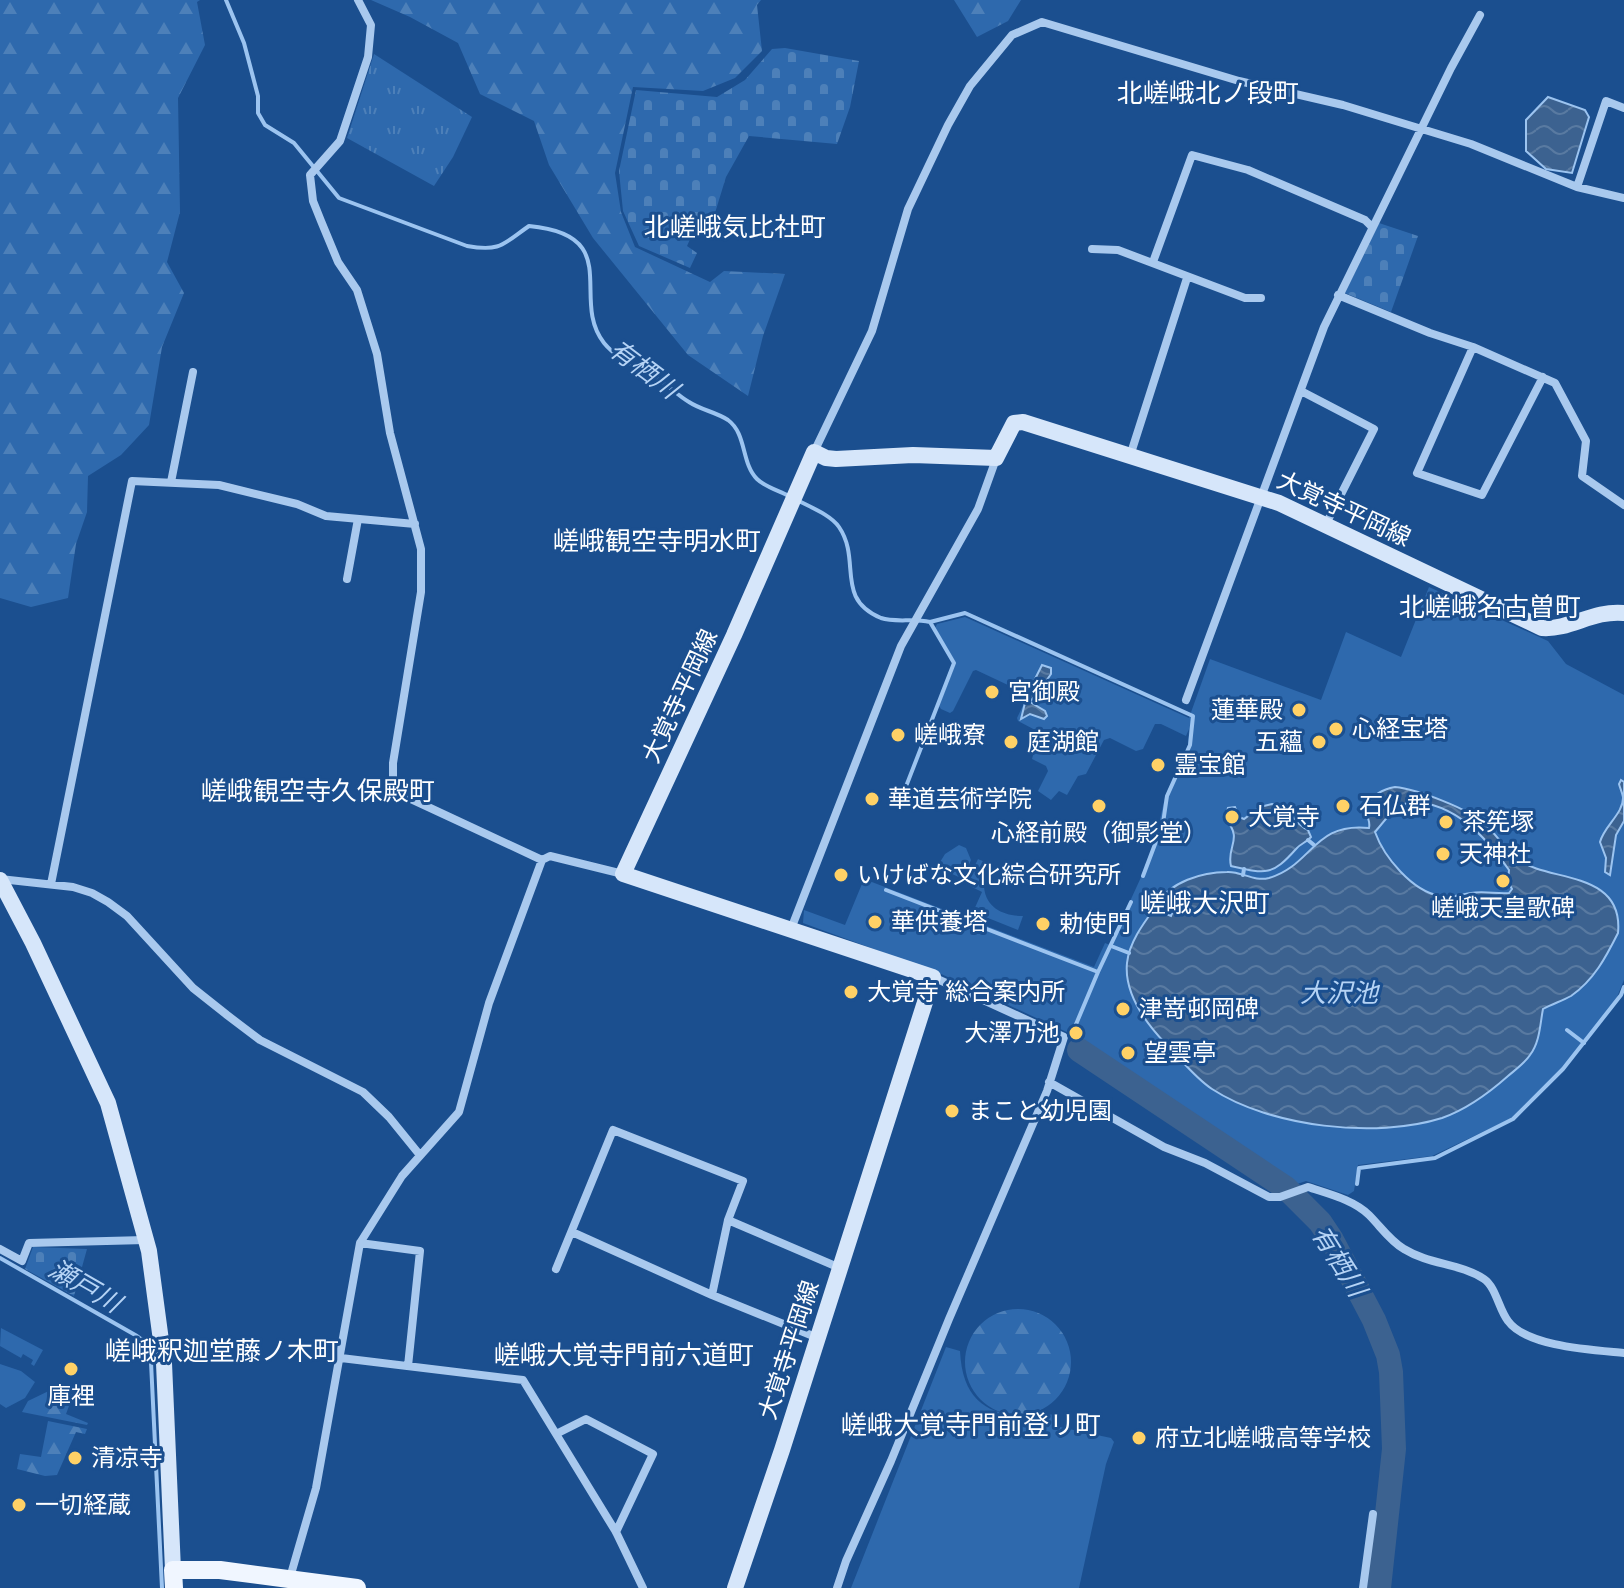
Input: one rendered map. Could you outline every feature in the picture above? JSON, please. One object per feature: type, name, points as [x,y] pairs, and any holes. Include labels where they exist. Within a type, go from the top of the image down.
[{"type":"main road","name":"大覚寺平岡線","points":[[996,458],[1014,423],[1023,422],[1261,496],[1542,628],[1555,629],[1588,616],[1623,611]]},
{"type":"main road","points":[[814,452],[836,459],[913,455],[996,458]]},
{"type":"main road","name":"大覚寺平岡線","points":[[623,874],[719,669],[814,452]]},
{"type":"main road","points":[[623,874],[933,977]]},
{"type":"main road","points":[[0,880],[108,1103],[149,1251],[164,1363],[174,1579],[220,1570],[289,1583],[357,1588]]},
{"type":"main road","name":"大覚寺平岡線","points":[[735,1588],[933,977]]},
{"type":"street","points":[[358,0],[371,25],[368,57],[340,141],[310,175],[313,201],[338,262],[357,290],[377,354],[390,433],[421,549],[421,592],[396,735],[393,785],[398,793],[542,860]]},
{"type":"street","points":[[1186,700],[1338,295],[1480,15]]},
{"type":"street","points":[[814,452],[872,331],[908,209],[948,125],[970,86],[1012,35],[1042,22],[1239,81],[1343,105],[1471,144],[1577,187],[1624,198]]},
{"type":"street","points":[[1577,187],[1606,101],[1624,108]]},
{"type":"street","points":[[1153,262],[1192,155],[1248,170],[1365,220],[1372,227]]},
{"type":"street","points":[[1092,249],[1118,250],[1245,298],[1261,298]]},
{"type":"street","points":[[1130,456],[1187,278]]},
{"type":"street","points":[[1338,295],[1437,336],[1473,347],[1555,383],[1586,441],[1582,476],[1624,505]]},
{"type":"street","points":[[1473,347],[1417,473],[1482,495],[1543,377]]},
{"type":"street","points":[[171,482],[193,372]]},
{"type":"street","points":[[1301,391],[1374,429],[1326,524]]},
{"type":"street","points":[[791,929],[901,646],[978,509],[996,458]]},
{"type":"street","points":[[51,884],[132,481],[219,485],[297,504],[326,516],[415,524]]},
{"type":"street","points":[[347,579],[358,519]]},
{"type":"street","points":[[289,1583],[316,1488],[360,1243],[402,1176],[459,1112],[489,1003],[542,860],[550,856],[623,874]]},
{"type":"street","points":[[0,880],[51,884],[92,893],[127,916],[193,988],[260,1040],[363,1092],[389,1117],[419,1154]]},
{"type":"street","points":[[837,1588],[1049,1082],[1064,1037],[933,977]]},
{"type":"street","points":[[1049,1082],[1164,1147],[1205,1163],[1269,1197],[1281,1197],[1308,1187],[1353,1204],[1406,1250],[1434,1264],[1459,1267],[1488,1282],[1507,1320],[1514,1329],[1530,1337],[1561,1345],[1624,1353]]},
{"type":"street","points":[[556,1269],[613,1130],[743,1181],[728,1220],[712,1295]]},
{"type":"street","points":[[728,1220],[840,1268]]},
{"type":"street","points":[[572,1232],[712,1295],[818,1338]]},
{"type":"street","points":[[0,1249],[22,1261],[29,1243],[145,1240]]},
{"type":"street","points":[[360,1243],[420,1251],[408,1366]]},
{"type":"street","points":[[341,1358],[523,1380],[616,1532],[643,1588]]},
{"type":"street","points":[[556,1434],[586,1419],[653,1454],[616,1532]]},
{"type":"street","points":[[1363,1588],[1373,1514]]},
{"type":"green space","points":[[0,0],[200,0],[197,2],[205,45],[178,98],[180,212],[167,262],[184,293],[162,347],[149,425],[121,455],[88,476],[87,512],[76,544],[68,598],[31,607],[0,598]]},
{"type":"green space","points":[[371,0],[761,0],[757,5],[762,51],[735,78],[703,91],[633,87],[615,173],[621,212],[635,247],[710,282],[724,271],[785,274],[763,336],[748,396],[688,355],[593,238],[549,165],[534,121],[480,94],[458,43]]},
{"type":"green space","points":[[954,0],[1021,0],[1008,21],[977,37]]},
{"type":"green space","points":[[785,48],[859,61],[850,107],[837,144],[749,136],[726,177],[711,226],[706,231],[695,228],[687,246],[697,253],[690,268],[639,246],[623,211],[619,171],[636,90],[717,97],[745,80],[772,49]]},
{"type":"green space","points":[[374,54],[472,117],[453,157],[434,186],[347,138]]},
{"type":"green space","points":[[1379,223],[1418,236],[1391,312],[1345,293]]},
{"type":"green space","name":"大覚寺","points":[[1429,587],[1548,641],[1566,664],[1624,695],[1624,980],[1617,997],[1570,1061],[1512,1118],[1432,1156],[1358,1165],[1354,1191],[1348,1195],[1306,1181],[1291,1186],[1089,1052],[1071,1034],[939,973],[803,923],[804,910],[845,925],[864,879],[1094,967],[1105,943],[1110,945],[1153,851],[1165,797],[1188,745],[1189,729],[1186,736],[1155,724],[1143,749],[1136,751],[1110,738],[1104,740],[1086,774],[1078,776],[1067,795],[1059,791],[1051,800],[1038,791],[1048,771],[1046,766],[1032,759],[1039,732],[1017,718],[1027,697],[1025,693],[976,670],[953,711],[950,713],[939,706],[956,663],[935,628],[937,624],[965,617],[1189,718],[1210,659],[1321,700],[1346,632],[1401,657]]},
{"type":"green space","points":[[959,845],[966,848],[971,860],[963,879],[937,867],[945,854]]},
{"type":"green space","points":[[978,859],[987,867],[984,887],[988,901],[1003,913],[1023,916],[1018,930],[973,912],[982,892],[966,884]]},
{"type":"green space","points":[[33,1247],[87,1249],[74,1296],[25,1269]]},
{"type":"green space","points":[[1018,1309],[1038,1313],[1055,1325],[1067,1342],[1071,1362],[1067,1382],[1055,1399],[1038,1411],[1018,1415],[998,1411],[981,1399],[969,1382],[965,1362],[969,1342],[981,1325],[998,1313]]},
{"type":"green space","points":[[1,1328],[43,1350],[34,1366],[31,1364],[33,1360],[23,1354],[21,1358],[0,1346]]},
{"type":"green space","points":[[946,1347],[960,1351],[969,1388],[977,1400],[989,1408],[1019,1415],[1056,1414],[1055,1426],[1111,1438],[1114,1442],[1106,1464],[1079,1588],[851,1588]]},
{"type":"green space","points":[[0,1364],[21,1371],[35,1382],[25,1398],[6,1408],[0,1404]]},
{"type":"green space","points":[[57,1387],[73,1395],[66,1414],[87,1425],[22,1412],[28,1401]]},
{"type":"green space","points":[[48,1421],[87,1429],[85,1434],[76,1432],[57,1475],[45,1476],[17,1469],[20,1454],[41,1457]]},
{"type":"water","points":[[1548,97],[1585,110],[1589,117],[1572,173],[1546,169],[1526,151],[1526,120]]},
{"type":"water","points":[[1042,665],[1051,668],[1051,674],[1044,684],[1049,695],[1046,699],[1033,698],[1030,702],[1045,711],[1047,716],[1044,719],[1030,714],[1021,719],[1026,699],[1025,687],[1034,681]]},
{"type":"water","points":[[1621,780],[1624,782],[1624,821],[1616,835],[1610,875],[1605,872],[1606,858],[1600,842],[1622,803]]},
{"type":"water","name":"大沢池","points":[[1391,788],[1416,792],[1455,806],[1485,824],[1519,860],[1597,888],[1609,898],[1617,913],[1618,933],[1604,959],[1586,983],[1571,996],[1543,1009],[1536,1044],[1525,1061],[1485,1094],[1442,1118],[1386,1128],[1324,1126],[1263,1113],[1212,1089],[1158,1035],[1132,996],[1127,963],[1141,927],[1154,909],[1171,916],[1173,911],[1157,904],[1178,884],[1217,872],[1269,878],[1284,872],[1336,831],[1369,828],[1369,803],[1378,793]],"holes":[[[1411,801],[1427,803],[1455,815],[1490,845],[1509,870],[1508,882],[1512,889],[1509,893],[1476,892],[1453,897],[1440,896],[1419,887],[1400,872],[1375,832],[1394,809]]]},
{"type":"water","points":[[1272,804],[1287,812],[1308,830],[1311,837],[1281,864],[1268,871],[1231,866],[1234,838],[1225,818],[1228,808],[1235,807],[1239,817],[1244,819],[1260,807]]},
{"type":"waterway","name":"有栖川","points":[[226,0],[244,43],[258,96],[258,113],[265,125],[294,143],[339,198],[467,246],[495,247],[529,226],[559,232],[577,242],[586,255],[590,271],[595,326],[609,349],[689,402],[728,420],[738,433],[748,465],[757,479],[789,496]]},
{"type":"waterway","name":"有栖川","points":[[797,500],[826,515],[839,527],[849,553],[853,589],[867,610],[886,619],[930,622],[954,663],[905,789]]},
{"type":"waterway","points":[[930,622],[965,613],[1193,716],[1190,745],[1167,796],[1163,823],[1143,876]]},
{"type":"waterway","points":[[1308,840],[1314,845]]},
{"type":"waterway","points":[[1243,875],[1244,869]]},
{"type":"waterway","name":"有栖川","points":[[886,890],[1098,972],[1074,1029]]},
{"type":"waterway","points":[[1098,972],[1131,902]]},
{"type":"waterway","points":[[1111,946],[1129,953]]},
{"type":"waterway","points":[[1357,1184],[1359,1168],[1435,1158],[1513,1119],[1563,1069],[1624,987]]},
{"type":"waterway","points":[[1567,1030],[1584,1043]]},
{"type":"waterway","name":"有栖川","points":[[1079,1050],[1286,1188],[1320,1222],[1332,1240],[1374,1320],[1388,1355],[1391,1372],[1394,1449],[1379,1588]]},
{"type":"waterway","name":"瀬戸川","points":[[0,1258],[145,1342],[151,1362],[162,1588]]},
{"type":"place","name":"宮御殿","points":[[992,692]]},
{"type":"place","name":"蓮華殿","points":[[1299,710]]},
{"type":"place","name":"心経宝塔","points":[[1336,729]]},
{"type":"place","name":"嵯峨寮","points":[[898,735]]},
{"type":"place","name":"庭湖館","points":[[1011,742]]},
{"type":"place","name":"五蘊","points":[[1319,742]]},
{"type":"place","name":"霊宝館","points":[[1158,765]]},
{"type":"place","name":"華道芸術学院","points":[[872,799]]},
{"type":"place","name":"心経前殿（御影堂）","points":[[1099,806]]},
{"type":"place","name":"石仏群","points":[[1343,806]]},
{"type":"place","name":"大覚寺","points":[[1232,817]]},
{"type":"place","name":"茶筅塚","points":[[1446,822]]},
{"type":"place","name":"天神社","points":[[1443,854]]},
{"type":"place","name":"いけばな文化綜合研究所","points":[[841,875]]},
{"type":"place","name":"嵯峨天皇歌碑","points":[[1503,881]]},
{"type":"place","name":"華供養塔","points":[[875,922]]},
{"type":"place","name":"勅使門","points":[[1043,924]]},
{"type":"place","name":"大覚寺 総合案内所","points":[[851,992]]},
{"type":"place","name":"津嵜邨岡碑","points":[[1123,1009]]},
{"type":"place","name":"大澤乃池","points":[[1076,1033]]},
{"type":"place","name":"望雲亭","points":[[1128,1053]]},
{"type":"place","name":"まこと幼児園","points":[[952,1111]]},
{"type":"place","name":"庫裡","points":[[71,1369]]},
{"type":"place","name":"府立北嵯峨高等学校","points":[[1139,1438]]},
{"type":"place","name":"清凉寺","points":[[75,1458]]},
{"type":"place","name":"一切経蔵","points":[[19,1505]]},
{"type":"district","name":"北嵯峨北ノ段町","points":[[1208,93]]},
{"type":"district","name":"北嵯峨気比社町","points":[[735,227]]},
{"type":"district","name":"嵯峨観空寺明水町","points":[[657,541]]},
{"type":"district","name":"北嵯峨名古曽町","points":[[1490,607]]},
{"type":"district","name":"嵯峨観空寺久保殿町","points":[[318,791]]},
{"type":"district","name":"嵯峨大沢町","points":[[1205,903]]},
{"type":"district","name":"嵯峨釈迦堂藤ノ木町","points":[[222,1351]]},
{"type":"district","name":"嵯峨大覚寺門前六道町","points":[[624,1355]]},
{"type":"district","name":"嵯峨大覚寺門前登リ町","points":[[971,1425]]}]
